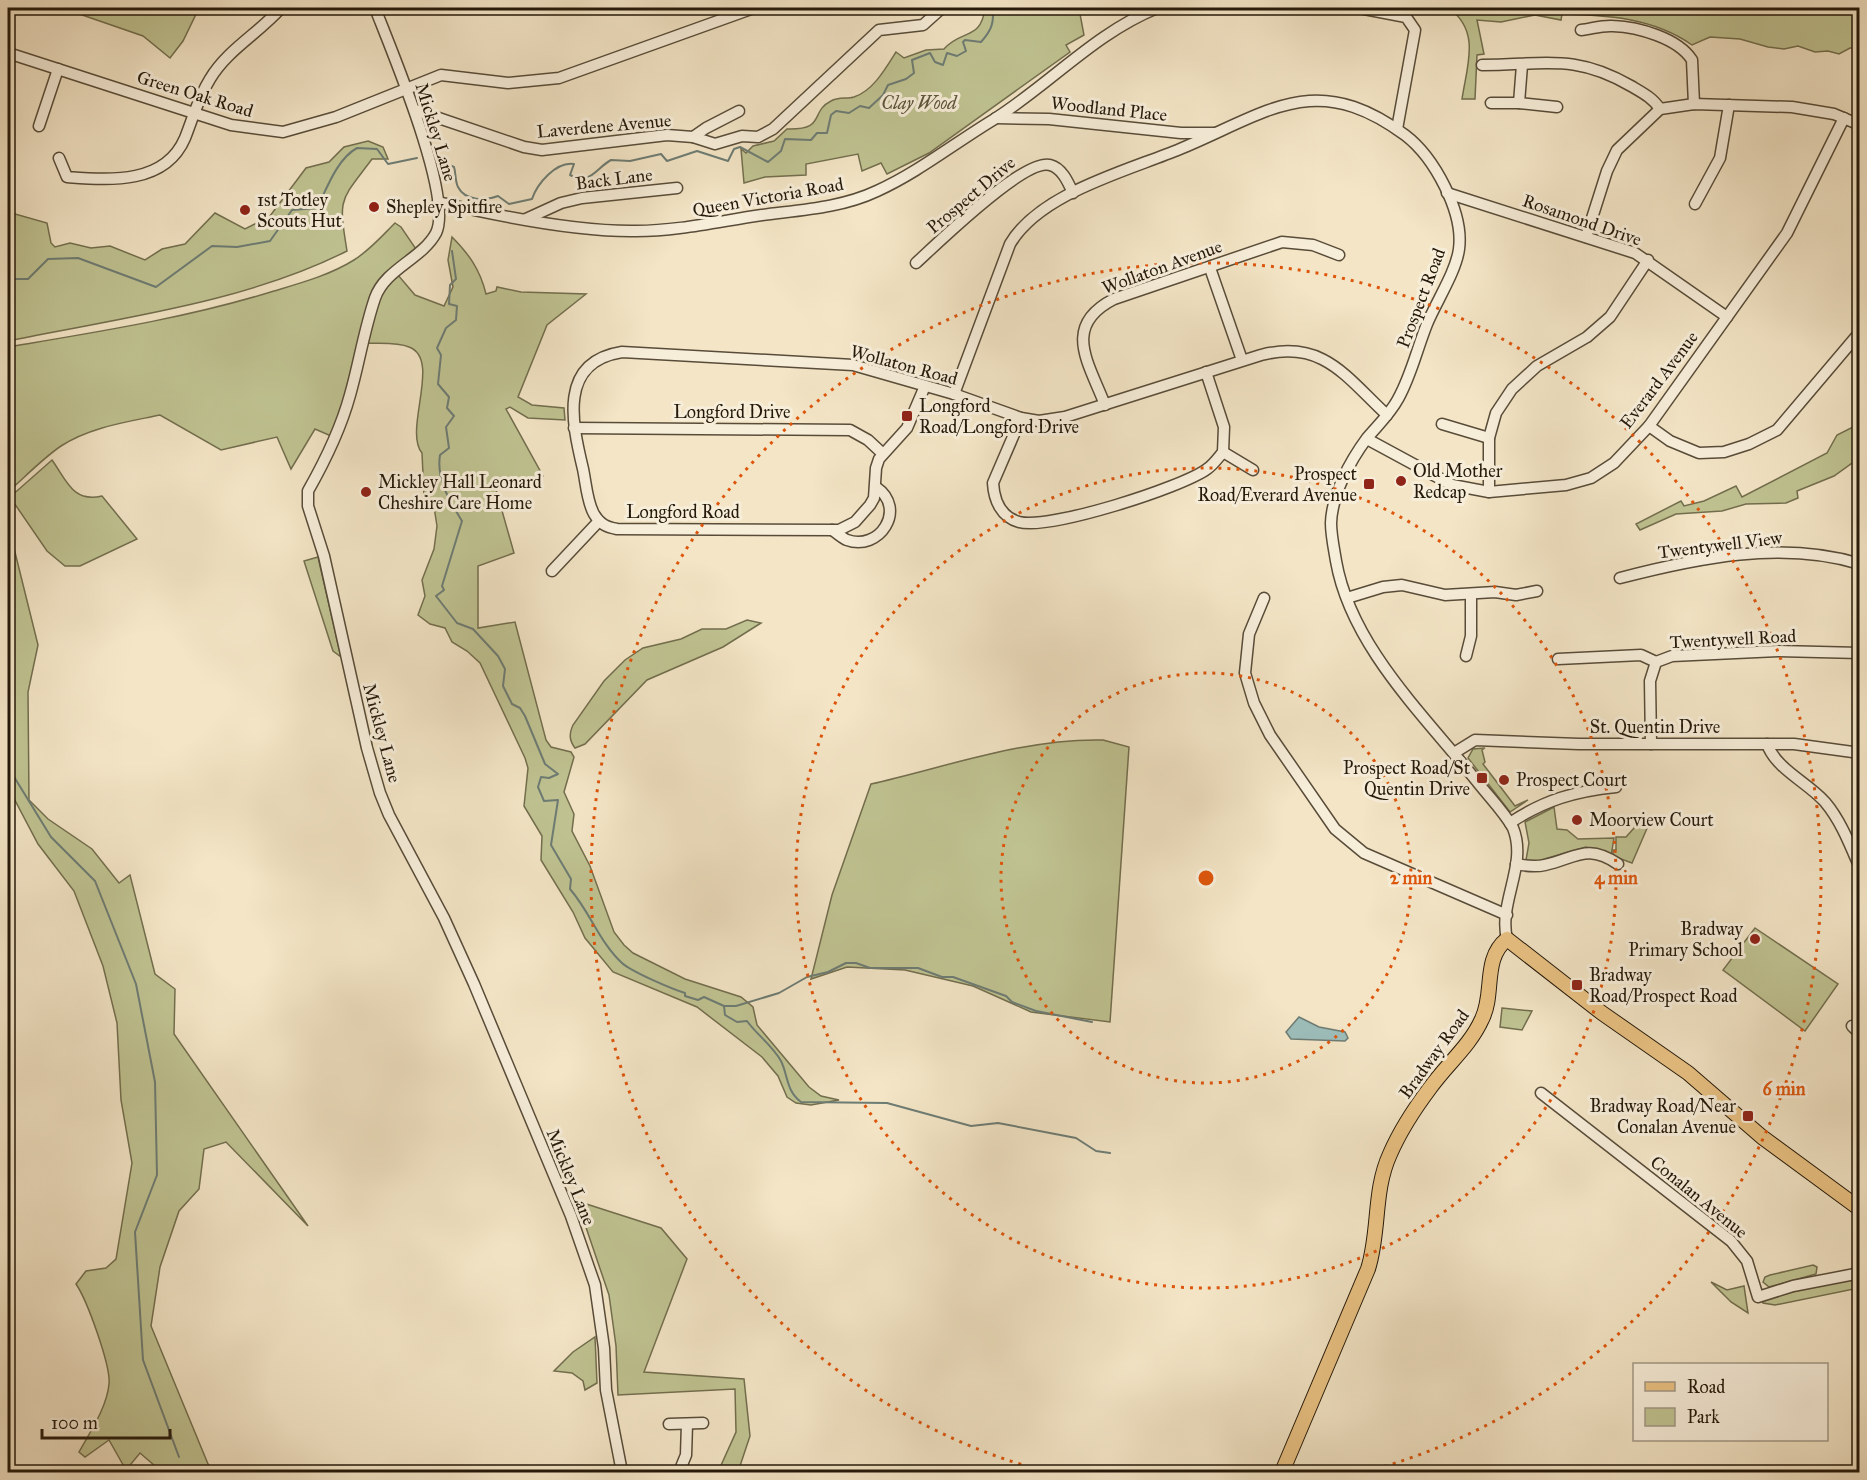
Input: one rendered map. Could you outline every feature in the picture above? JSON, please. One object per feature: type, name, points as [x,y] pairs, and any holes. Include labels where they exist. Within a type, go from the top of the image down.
[{"type":"main road","points":[[1507,939],[1609,1018],[1688,1073],[1762,1137],[1860,1209]]},
{"type":"main road","name":"Bradway Road","points":[[1282,1473],[1341,1339],[1371,1260],[1376,1237],[1379,1185],[1389,1156],[1430,1087],[1464,1049],[1480,1024],[1486,1009],[1493,957],[1507,939]]},
{"type":"street","points":[[59,158],[67,177],[115,179],[147,173],[162,166],[176,153],[184,140],[193,112],[210,78],[222,62],[281,8]]},
{"type":"street","name":"Mickley Lane","points":[[375,8],[415,110],[438,202],[439,224],[434,236],[386,280],[375,297],[350,397],[308,491],[308,506],[324,556],[367,748],[384,804],[474,984],[571,1216],[592,1275],[599,1305],[606,1390],[622,1473]]},
{"type":"street","name":"Green Oak Road","points":[[8,53],[237,127],[283,132],[336,117],[406,88],[445,75],[508,83],[559,78],[754,8]]},
{"type":"street","name":"Laverdene Avenue","points":[[415,110],[534,149],[667,135],[693,137],[715,144],[742,136],[764,136],[879,30],[923,24],[942,8]]},
{"type":"street","name":"Queen Victoria Road","points":[[438,202],[524,220],[643,231],[700,226],[830,206],[877,191],[996,118],[1080,54],[1137,16],[1157,8]]},
{"type":"street","points":[[1359,8],[1406,17],[1415,30],[1397,129]]},
{"type":"street","points":[[1581,30],[1593,34],[1614,26],[1679,46],[1692,60],[1695,80],[1694,104]]},
{"type":"street","points":[[1482,65],[1572,62],[1603,71],[1655,100],[1660,109]]},
{"type":"street","points":[[1519,103],[1522,65]]},
{"type":"street","points":[[39,126],[58,69]]},
{"type":"street","name":"Prospect Road","points":[[954,394],[1001,266],[1019,229],[1039,210],[1072,193],[1280,106],[1317,99],[1353,105],[1397,129],[1417,144],[1447,193],[1456,216],[1459,251],[1423,334],[1407,381],[1387,416],[1367,439],[1349,468],[1336,501],[1331,524],[1337,564],[1347,598],[1376,657],[1510,823],[1517,842],[1516,864],[1507,915],[1507,939]]},
{"type":"street","points":[[1491,103],[1557,107]]},
{"type":"street","points":[[1586,237],[1607,171],[1617,150],[1660,109],[1694,104],[1792,107],[1844,118],[1860,124]]},
{"type":"street","points":[[1695,204],[1720,158],[1730,105]]},
{"type":"street","name":"Laverdene Avenue","points":[[693,137],[739,111]]},
{"type":"street","name":"Woodland Place","points":[[996,118],[1049,119],[1181,133],[1219,132]]},
{"type":"street","name":"Everard Avenue","points":[[1367,439],[1452,485],[1489,492],[1546,488],[1590,478],[1614,463],[1649,426],[1787,233],[1844,118]]},
{"type":"street","points":[[1181,133],[1184,148]]},
{"type":"street","name":"Prospect Drive","points":[[916,263],[1006,184],[1030,168],[1048,164],[1059,169],[1072,193]]},
{"type":"street","name":"Back Lane","points":[[524,220],[561,203],[582,198],[677,188]]},
{"type":"street","name":"Rosamond Drive","points":[[1447,193],[1620,246],[1648,260],[1727,317]]},
{"type":"street","name":"Wollaton Avenue","points":[[1105,405],[1082,343],[1088,318],[1098,308],[1114,299],[1282,242],[1313,245],[1339,255]]},
{"type":"street","points":[[1489,492],[1489,438],[1496,413],[1512,389],[1537,366],[1587,337],[1610,317],[1648,260]]},
{"type":"street","points":[[1210,268],[1242,360]]},
{"type":"street","points":[[1649,426],[1670,441],[1699,453],[1724,452],[1749,444],[1777,429],[1860,332]]},
{"type":"street","name":"Wollaton Road","points":[[574,428],[572,411],[583,372],[597,360],[622,352],[853,365],[954,394],[1021,418],[1052,420],[1280,350],[1317,355],[1335,367],[1387,416]]},
{"type":"street","points":[[1021,418],[993,483],[998,506],[1017,522],[1034,524],[1123,504],[1207,469],[1223,452],[1224,427],[1206,372]]},
{"type":"street","points":[[882,453],[907,428],[925,386]]},
{"type":"street","points":[[1442,424],[1489,438]]},
{"type":"street","points":[[552,571],[599,520],[592,510],[574,428]]},
{"type":"street","name":"Longford Drive","points":[[574,428],[850,430],[868,440],[882,453]]},
{"type":"street","points":[[1223,452],[1253,470]]},
{"type":"street","name":"Longford Road","points":[[599,520],[609,528],[617,529],[831,530],[846,527],[855,522],[870,505],[876,487],[876,468],[882,453]]},
{"type":"street","name":"Longford Road","points":[[831,530],[848,541],[855,542],[871,538],[883,530],[890,518],[890,510],[884,492],[876,487]]},
{"type":"street","name":"Twentywell View","points":[[1620,578],[1701,560],[1778,552],[1806,553],[1860,564]]},
{"type":"street","points":[[1347,598],[1383,587],[1402,585],[1445,595],[1495,592],[1516,596],[1537,591]]},
{"type":"street","points":[[1466,656],[1472,636],[1472,595]]},
{"type":"street","points":[[1259,602],[1249,634],[1245,673],[1254,703],[1276,744],[1335,829],[1364,853],[1507,915]]},
{"type":"street","name":"Twentywell Road","points":[[1651,744],[1650,681],[1656,662],[1672,656],[1778,651],[1860,653]]},
{"type":"street","points":[[1557,659],[1641,655],[1656,662]]},
{"type":"street","name":"St. Quentin Drive","points":[[1454,753],[1475,740],[1794,744],[1860,753]]},
{"type":"street","points":[[1767,744],[1772,758],[1807,783],[1826,804],[1841,825],[1860,868]]},
{"type":"street","points":[[1510,823],[1533,808],[1563,795],[1616,788]]},
{"type":"street","points":[[1516,864],[1543,866],[1581,853],[1607,856],[1618,864]]},
{"type":"street","points":[[1851,1026],[1860,1034]]},
{"type":"street","name":"Conalan Avenue","points":[[1541,1092],[1731,1241],[1747,1261],[1758,1297],[1793,1286],[1860,1273]]},
{"type":"street","points":[[669,1424],[703,1423]]},
{"type":"street","points":[[679,1473],[687,1455],[687,1424]]},
{"type":"green space","points":[[62,8],[199,8],[183,41],[170,58],[143,36]]},
{"type":"green space","name":"Clay Wood","points":[[985,8],[1082,8],[1080,14],[1084,35],[1066,45],[1070,52],[929,153],[887,174],[881,163],[862,171],[858,154],[806,164],[806,175],[765,177],[744,183],[741,149],[746,153],[753,146],[774,141],[787,129],[808,127],[816,120],[824,105],[837,99],[861,94],[878,78],[896,52],[904,58],[926,50],[944,49],[979,26]]},
{"type":"green space","points":[[1449,8],[1859,8],[1859,48],[1850,48],[1839,54],[1828,51],[1815,52],[1798,46],[1784,49],[1740,39],[1710,37],[1692,45],[1662,29],[1646,24],[1596,15],[1562,14],[1561,20],[1535,15],[1501,22],[1477,20],[1484,54],[1477,55],[1475,99],[1462,99],[1469,62],[1468,38],[1459,17]]},
{"type":"green space","points":[[368,141],[383,147],[388,159],[372,159],[344,200],[343,219],[347,251],[266,284],[224,296],[137,316],[8,341],[8,212],[47,223],[51,243],[55,247],[70,243],[91,248],[110,246],[145,260],[162,249],[185,244],[215,213],[245,229],[270,216],[306,168],[329,162],[344,147]]},
{"type":"green space","points":[[395,223],[401,227],[416,249],[383,276],[370,295],[348,388],[331,436],[315,429],[291,469],[277,437],[221,450],[160,415],[109,426],[72,440],[47,457],[8,492],[8,347],[175,317],[305,282],[354,260]]},
{"type":"green space","points":[[452,237],[473,262],[486,294],[496,291],[497,287],[521,292],[586,294],[547,325],[518,397],[532,405],[564,408],[565,420],[528,418],[510,407],[506,409],[543,476],[495,486],[514,553],[478,566],[478,628],[515,622],[546,740],[551,747],[571,752],[574,757],[564,792],[574,814],[572,831],[590,866],[614,932],[633,953],[685,979],[741,997],[753,1007],[757,1025],[809,1087],[821,1096],[839,1100],[811,1105],[796,1103],[787,1097],[778,1076],[762,1057],[697,1007],[613,972],[585,938],[573,912],[541,860],[542,836],[524,806],[528,768],[525,758],[480,663],[467,651],[452,642],[445,628],[430,624],[418,615],[425,596],[422,580],[434,549],[437,526],[434,507],[427,507],[427,496],[424,496],[422,453],[417,442],[423,380],[422,365],[418,354],[404,345],[366,343],[380,299],[398,275],[415,295],[444,306],[453,287],[448,260]]},
{"type":"green space","points":[[1859,424],[1859,458],[1834,476],[1797,491],[1798,498],[1786,503],[1746,504],[1722,511],[1676,514],[1640,530],[1636,524],[1681,501],[1684,506],[1704,501],[1736,486],[1742,497],[1827,453],[1837,435]]},
{"type":"green space","points":[[52,460],[77,493],[92,497],[102,496],[137,539],[80,566],[65,566],[47,551],[10,497]]},
{"type":"green space","points":[[8,524],[38,645],[28,692],[29,800],[48,819],[92,849],[119,883],[130,875],[155,974],[175,989],[174,1034],[308,1226],[226,1142],[204,1149],[199,1189],[179,1211],[160,1267],[151,1326],[208,1464],[214,1472],[162,1472],[140,1453],[126,1470],[109,1440],[85,1457],[79,1452],[102,1410],[108,1393],[109,1375],[97,1333],[76,1284],[86,1271],[106,1268],[116,1259],[132,1163],[121,1100],[117,1023],[103,966],[74,891],[38,844],[8,787]]},
{"type":"green space","points":[[318,557],[341,657],[333,651],[304,561]]},
{"type":"green space","points":[[747,620],[761,623],[723,647],[647,680],[585,744],[575,748],[570,737],[573,725],[604,681],[625,660],[643,648],[681,639],[702,629],[726,629]]},
{"type":"green space","points":[[1103,740],[1129,747],[1110,1022],[1031,1012],[973,986],[905,970],[847,967],[811,979],[832,895],[871,784],[1015,749],[1044,744]]},
{"type":"green space","points":[[1485,748],[1482,750],[1485,762],[1483,764],[1515,806],[1528,800],[1510,812],[1468,758],[1473,749]]},
{"type":"green space","points":[[1554,807],[1557,829],[1567,830],[1578,839],[1614,838],[1611,856],[1586,847],[1534,862],[1526,860],[1529,843],[1525,822]]},
{"type":"green space","points":[[1648,826],[1632,863],[1613,856],[1613,850],[1616,850],[1616,837],[1626,837],[1635,827]]},
{"type":"green space","points":[[1755,928],[1838,984],[1805,1031],[1723,970]]},
{"type":"green space","points":[[1502,1008],[1532,1011],[1522,1030],[1500,1027]]},
{"type":"green space","points":[[577,1201],[661,1228],[687,1259],[644,1372],[744,1379],[750,1436],[738,1472],[718,1472],[736,1432],[735,1389],[618,1395],[616,1346],[609,1295]]},
{"type":"green space","points":[[1813,1265],[1817,1267],[1816,1274],[1769,1287],[1763,1282],[1765,1277],[1770,1275]]},
{"type":"green space","points":[[1859,1278],[1859,1288],[1775,1305],[1763,1303],[1763,1301],[1791,1292]]},
{"type":"green space","points":[[1711,1282],[1727,1290],[1744,1286],[1748,1313],[1731,1302]]},
{"type":"green space","points":[[595,1337],[597,1383],[585,1390],[583,1381],[572,1373],[554,1371],[573,1352]]},
{"type":"water","points":[[1299,1017],[1319,1027],[1345,1032],[1348,1038],[1345,1041],[1291,1039],[1286,1032]]},
{"type":"waterway","points":[[440,161],[454,167],[456,182],[461,192],[476,199],[498,196],[509,204],[532,199],[548,175],[567,164],[574,164],[570,175],[583,178],[592,175],[611,160],[630,161],[661,154],[667,161],[697,151],[728,161],[734,149],[740,147],[768,162],[781,151],[785,139],[811,140],[817,133],[827,133],[831,115],[836,111],[849,113],[860,106],[869,108],[883,95],[888,85],[906,79],[914,73],[912,60],[930,53],[935,62],[943,65],[947,53],[957,56],[966,51],[963,42],[965,40],[981,42],[991,26],[992,8]]},
{"type":"waterway","points":[[8,279],[28,279],[48,259],[78,258],[156,287],[212,246],[237,247],[270,241],[292,210],[317,208],[338,167],[357,148],[377,149],[388,164],[417,158]]},
{"type":"waterway","points":[[452,251],[456,279],[450,285],[449,304],[457,306],[456,320],[446,328],[437,348],[441,355],[438,384],[449,397],[447,408],[454,416],[446,427],[449,448],[440,455],[439,464],[445,490],[462,521],[442,586],[444,590],[436,596],[457,623],[473,629],[498,656],[505,669],[503,686],[512,704],[520,708],[525,716],[545,764],[558,774],[549,778],[541,777],[538,787],[544,801],[558,800],[551,845],[571,879],[570,889],[614,955],[634,971],[685,993],[685,996],[698,1000],[704,997],[724,1006],[736,1006],[779,993],[807,977],[828,972],[846,963],[856,963],[870,968],[918,968],[942,977],[953,977],[1006,996],[1012,1002],[1036,1011],[1092,1022]]},
{"type":"waterway","points":[[8,767],[51,837],[95,881],[136,984],[155,1082],[157,1175],[135,1232],[143,1360],[179,1457]]},
{"type":"waterway","points":[[724,1006],[725,1015],[737,1022],[747,1021],[774,1050],[781,1061],[793,1093],[801,1102],[887,1103],[971,1126],[998,1123],[1076,1138],[1096,1151],[1110,1153]]},
{"type":"place","name":"Shepley Spitfire","points":[[374,207]]},
{"type":"place","name":"1st Totley Scouts Hut","points":[[245,210]]},
{"type":"place","name":"Longford Road/Longford Drive","points":[[907,416]]},
{"type":"place","name":"Old Mother Redcap","points":[[1401,481]]},
{"type":"place","name":"Prospect Road/Everard Avenue","points":[[1369,484]]},
{"type":"place","name":"Mickley Hall Leonard Cheshire Care Home","points":[[366,492]]},
{"type":"place","name":"Prospect Road/St Quentin Drive","points":[[1482,778]]},
{"type":"place","name":"Prospect Court","points":[[1504,780]]},
{"type":"place","name":"Moorview Court","points":[[1577,820]]},
{"type":"place","name":"Bradway Primary School","points":[[1755,939]]},
{"type":"place","name":"Bradway Road/Prospect Road","points":[[1577,985]]},
{"type":"place","name":"Bradway Road/Near Conalan Avenue","points":[[1748,1116]]}]
